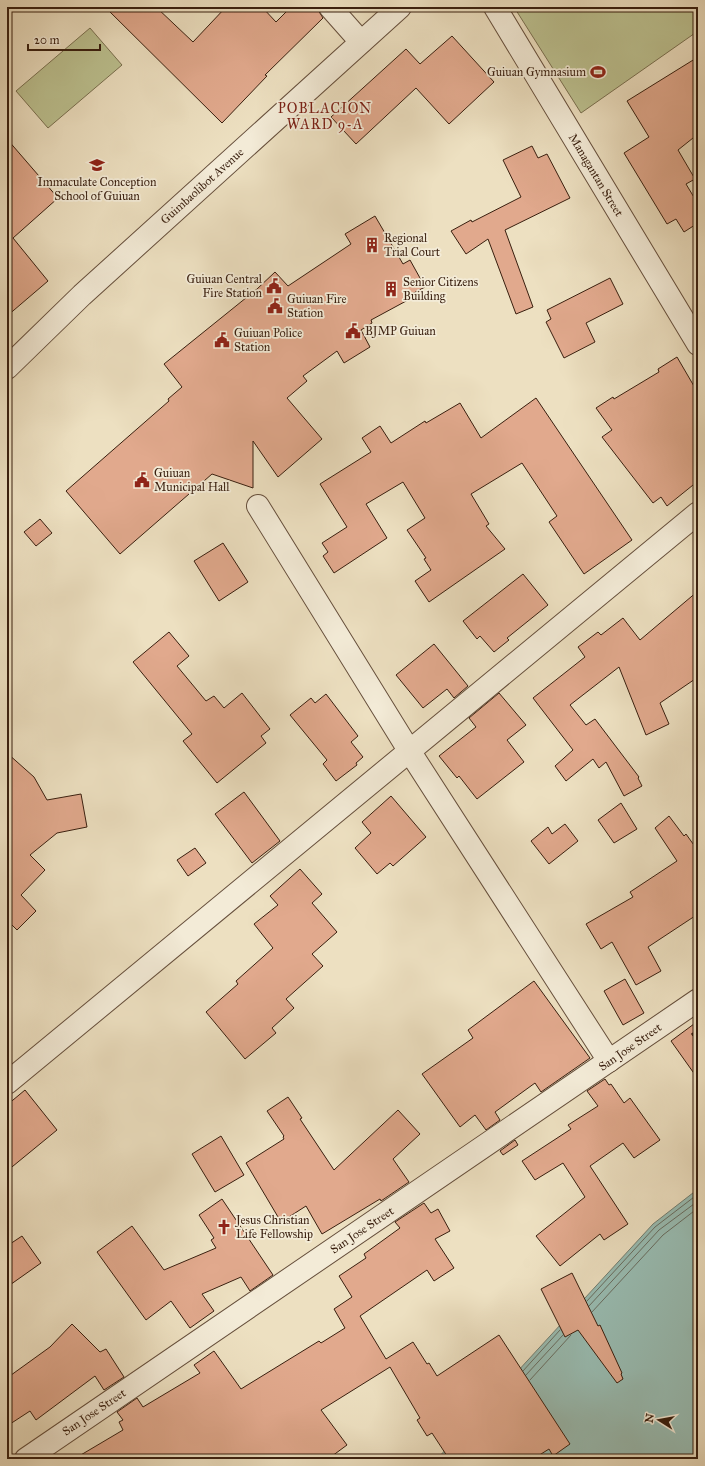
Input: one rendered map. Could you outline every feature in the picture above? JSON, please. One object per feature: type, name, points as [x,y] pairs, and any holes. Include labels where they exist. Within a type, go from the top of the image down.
[{"type":"street","points":[[330,7],[361,42]]},
{"type":"street","name":"Managantan Street","points":[[495,7],[698,344]]},
{"type":"street","name":"Guimbaolibot Avenue","points":[[7,368],[82,295],[361,42],[394,9]]},
{"type":"street","points":[[258,506],[410,752],[609,1061]]},
{"type":"street","points":[[7,1082],[410,752],[698,513]]},
{"type":"street","name":"San Jose Street","points":[[26,1459],[698,1000]]},
{"type":"green space","name":"Guiuan Gymnasium","points":[[514,7],[698,7],[698,31],[581,113]]},
{"type":"green space","points":[[90,28],[122,65],[48,128],[16,91]]},
{"type":"water","points":[[698,1189],[698,1459],[437,1459],[653,1224]]},
{"type":"building","points":[[105,7],[156,7],[193,42],[226,7],[262,7],[276,22],[291,7],[318,7],[318,10],[323,18],[265,75],[267,76],[222,123]]},
{"type":"building","points":[[452,36],[494,82],[449,124],[416,88],[356,144],[331,117],[406,49],[420,64]]},
{"type":"building","points":[[698,57],[698,134],[678,150],[695,179],[686,184],[698,204],[698,223],[684,232],[676,219],[667,224],[624,153],[649,137],[627,101]]},
{"type":"building","points":[[7,139],[58,198],[13,238],[48,281],[7,316]]},
{"type":"building","points":[[532,146],[538,158],[547,154],[570,198],[505,230],[533,307],[516,314],[488,239],[466,254],[451,231],[521,197],[503,160]]},
{"type":"building","points":[[375,216],[403,264],[410,260],[425,287],[406,297],[408,300],[371,320],[372,323],[361,330],[370,347],[344,363],[337,351],[303,376],[307,381],[287,398],[322,439],[278,477],[253,441],[253,488],[212,474],[120,554],[66,491],[169,401],[168,399],[182,387],[164,364],[257,289],[275,272],[288,286],[351,244],[345,234]]},
{"type":"building","points":[[610,278],[623,304],[586,323],[595,342],[564,358],[546,322],[551,319],[547,310]]},
{"type":"building","points":[[677,357],[698,393],[698,481],[667,506],[661,497],[653,503],[602,437],[612,430],[596,408],[659,372],[658,369]]},
{"type":"building","points":[[536,398],[632,540],[584,574],[549,522],[557,516],[522,463],[471,494],[489,524],[486,526],[505,549],[429,602],[415,581],[431,570],[424,559],[426,558],[407,530],[425,518],[403,482],[366,504],[387,538],[334,573],[323,556],[328,552],[322,543],[347,527],[320,484],[371,452],[362,438],[380,426],[391,443],[425,421],[426,423],[460,403],[481,438]]},
{"type":"building","points":[[40,519],[52,533],[36,546],[24,532]]},
{"type":"building","points":[[223,543],[248,582],[219,601],[194,561]]},
{"type":"building","points":[[523,574],[548,605],[507,638],[509,640],[494,652],[480,636],[477,639],[463,621]]},
{"type":"building","points":[[698,591],[698,677],[660,703],[669,724],[646,735],[619,667],[570,705],[586,725],[595,719],[639,777],[638,778],[642,786],[624,796],[606,762],[599,768],[593,759],[566,781],[555,766],[573,750],[533,698],[585,657],[578,647],[598,632],[601,635],[623,618],[640,640]]},
{"type":"building","points":[[169,632],[189,656],[177,666],[206,701],[214,696],[224,708],[242,693],[270,729],[261,736],[266,743],[217,783],[183,741],[192,734],[133,662]]},
{"type":"building","points":[[434,644],[468,686],[454,698],[447,689],[423,708],[396,675]]},
{"type":"building","points":[[499,693],[526,725],[507,740],[524,762],[477,799],[459,776],[457,778],[439,756],[476,727],[469,718]]},
{"type":"building","points":[[326,694],[358,736],[351,742],[363,757],[356,763],[357,765],[336,781],[323,764],[327,760],[290,715],[311,698],[315,703]]},
{"type":"building","points":[[7,753],[34,777],[47,800],[81,794],[87,827],[57,833],[30,855],[45,870],[21,895],[36,911],[17,930],[7,920]]},
{"type":"building","points":[[244,792],[280,841],[252,863],[215,814]]},
{"type":"building","points":[[391,796],[426,837],[393,866],[390,863],[377,874],[355,848],[371,833],[362,822]]},
{"type":"building","points":[[621,803],[637,829],[614,843],[598,820]]},
{"type":"building","points":[[669,816],[684,836],[686,834],[696,848],[698,847],[698,914],[648,947],[661,971],[636,985],[612,942],[601,949],[586,924],[633,897],[630,892],[677,861],[655,828]]},
{"type":"building","points":[[565,824],[578,841],[549,864],[531,841],[548,827],[552,834]]},
{"type":"building","points":[[195,848],[206,863],[188,876],[177,860]]},
{"type":"building","points":[[300,869],[322,894],[312,903],[337,932],[312,954],[323,966],[286,999],[294,1008],[272,1028],[276,1033],[245,1059],[206,1012],[238,984],[236,981],[273,948],[254,924],[278,905],[270,896]]},
{"type":"building","points":[[625,979],[644,1013],[623,1025],[604,991]]},
{"type":"building","points":[[534,981],[590,1058],[541,1092],[535,1083],[495,1112],[500,1120],[486,1130],[475,1115],[460,1127],[422,1074],[473,1038],[468,1030]]},
{"type":"building","points":[[698,1021],[698,1079],[671,1041]]},
{"type":"building","points":[[605,1079],[609,1085],[611,1084],[624,1103],[630,1098],[660,1140],[634,1158],[623,1143],[590,1166],[628,1224],[604,1240],[600,1234],[560,1266],[536,1236],[585,1197],[563,1163],[535,1180],[522,1161],[571,1129],[568,1125],[598,1106],[587,1091]]},
{"type":"building","points":[[25,1090],[57,1130],[7,1171],[7,1105]]},
{"type":"building","points":[[288,1097],[302,1118],[300,1119],[334,1170],[398,1110],[420,1134],[393,1159],[409,1182],[381,1201],[380,1199],[322,1234],[306,1206],[281,1222],[246,1163],[284,1139],[284,1136],[267,1111]]},
{"type":"building","points":[[221,1136],[244,1175],[215,1192],[192,1154]]},
{"type":"building","points":[[515,1140],[518,1145],[503,1155],[500,1151]]},
{"type":"building","points":[[222,1199],[273,1275],[250,1291],[241,1277],[202,1294],[214,1311],[190,1328],[171,1301],[146,1320],[97,1252],[132,1226],[164,1270],[216,1248],[211,1240],[214,1238],[199,1215]]},
{"type":"building","points":[[424,1203],[431,1213],[438,1209],[450,1231],[435,1239],[454,1268],[434,1281],[427,1270],[360,1316],[386,1359],[413,1342],[427,1364],[429,1363],[437,1376],[499,1335],[570,1444],[553,1456],[549,1449],[533,1459],[449,1459],[432,1433],[427,1436],[417,1420],[420,1418],[390,1367],[321,1410],[347,1445],[328,1459],[74,1459],[123,1430],[119,1422],[123,1420],[117,1412],[137,1398],[143,1407],[200,1373],[194,1365],[214,1351],[241,1389],[319,1341],[321,1343],[345,1328],[334,1309],[352,1297],[339,1276],[366,1258],[364,1254],[400,1228],[395,1222]]},
{"type":"building","points":[[22,1236],[41,1263],[7,1287],[7,1246]]},
{"type":"building","points":[[572,1273],[598,1326],[600,1325],[622,1373],[623,1379],[617,1383],[578,1330],[565,1337],[541,1289]]},
{"type":"building","points":[[72,1324],[100,1352],[106,1349],[124,1377],[104,1390],[95,1376],[36,1420],[30,1411],[7,1426],[7,1378],[50,1347]]},
{"type":"place","name":"Guiuan Gymnasium","points":[[598,72]]},
{"type":"place","name":"Immaculate Conception School of Guiuan","points":[[97,165]]},
{"type":"place","name":"Regional Trial Court","points":[[372,245]]},
{"type":"place","name":"Guiuan Central Fire Station","points":[[274,286]]},
{"type":"place","name":"Senior Citizens Building","points":[[391,289]]},
{"type":"place","name":"Guiuan Fire Station","points":[[275,306]]},
{"type":"place","name":"BJMP Guiuan","points":[[353,331]]},
{"type":"place","name":"Guiuan Police Station","points":[[222,340]]},
{"type":"place","name":"Guiuan Municipal Hall","points":[[142,480]]},
{"type":"place","name":"Jesus Christian Life Fellowship","points":[[224,1227]]},
{"type":"district","name":"POBLACION WARD 9-A","points":[[325,116]]}]
